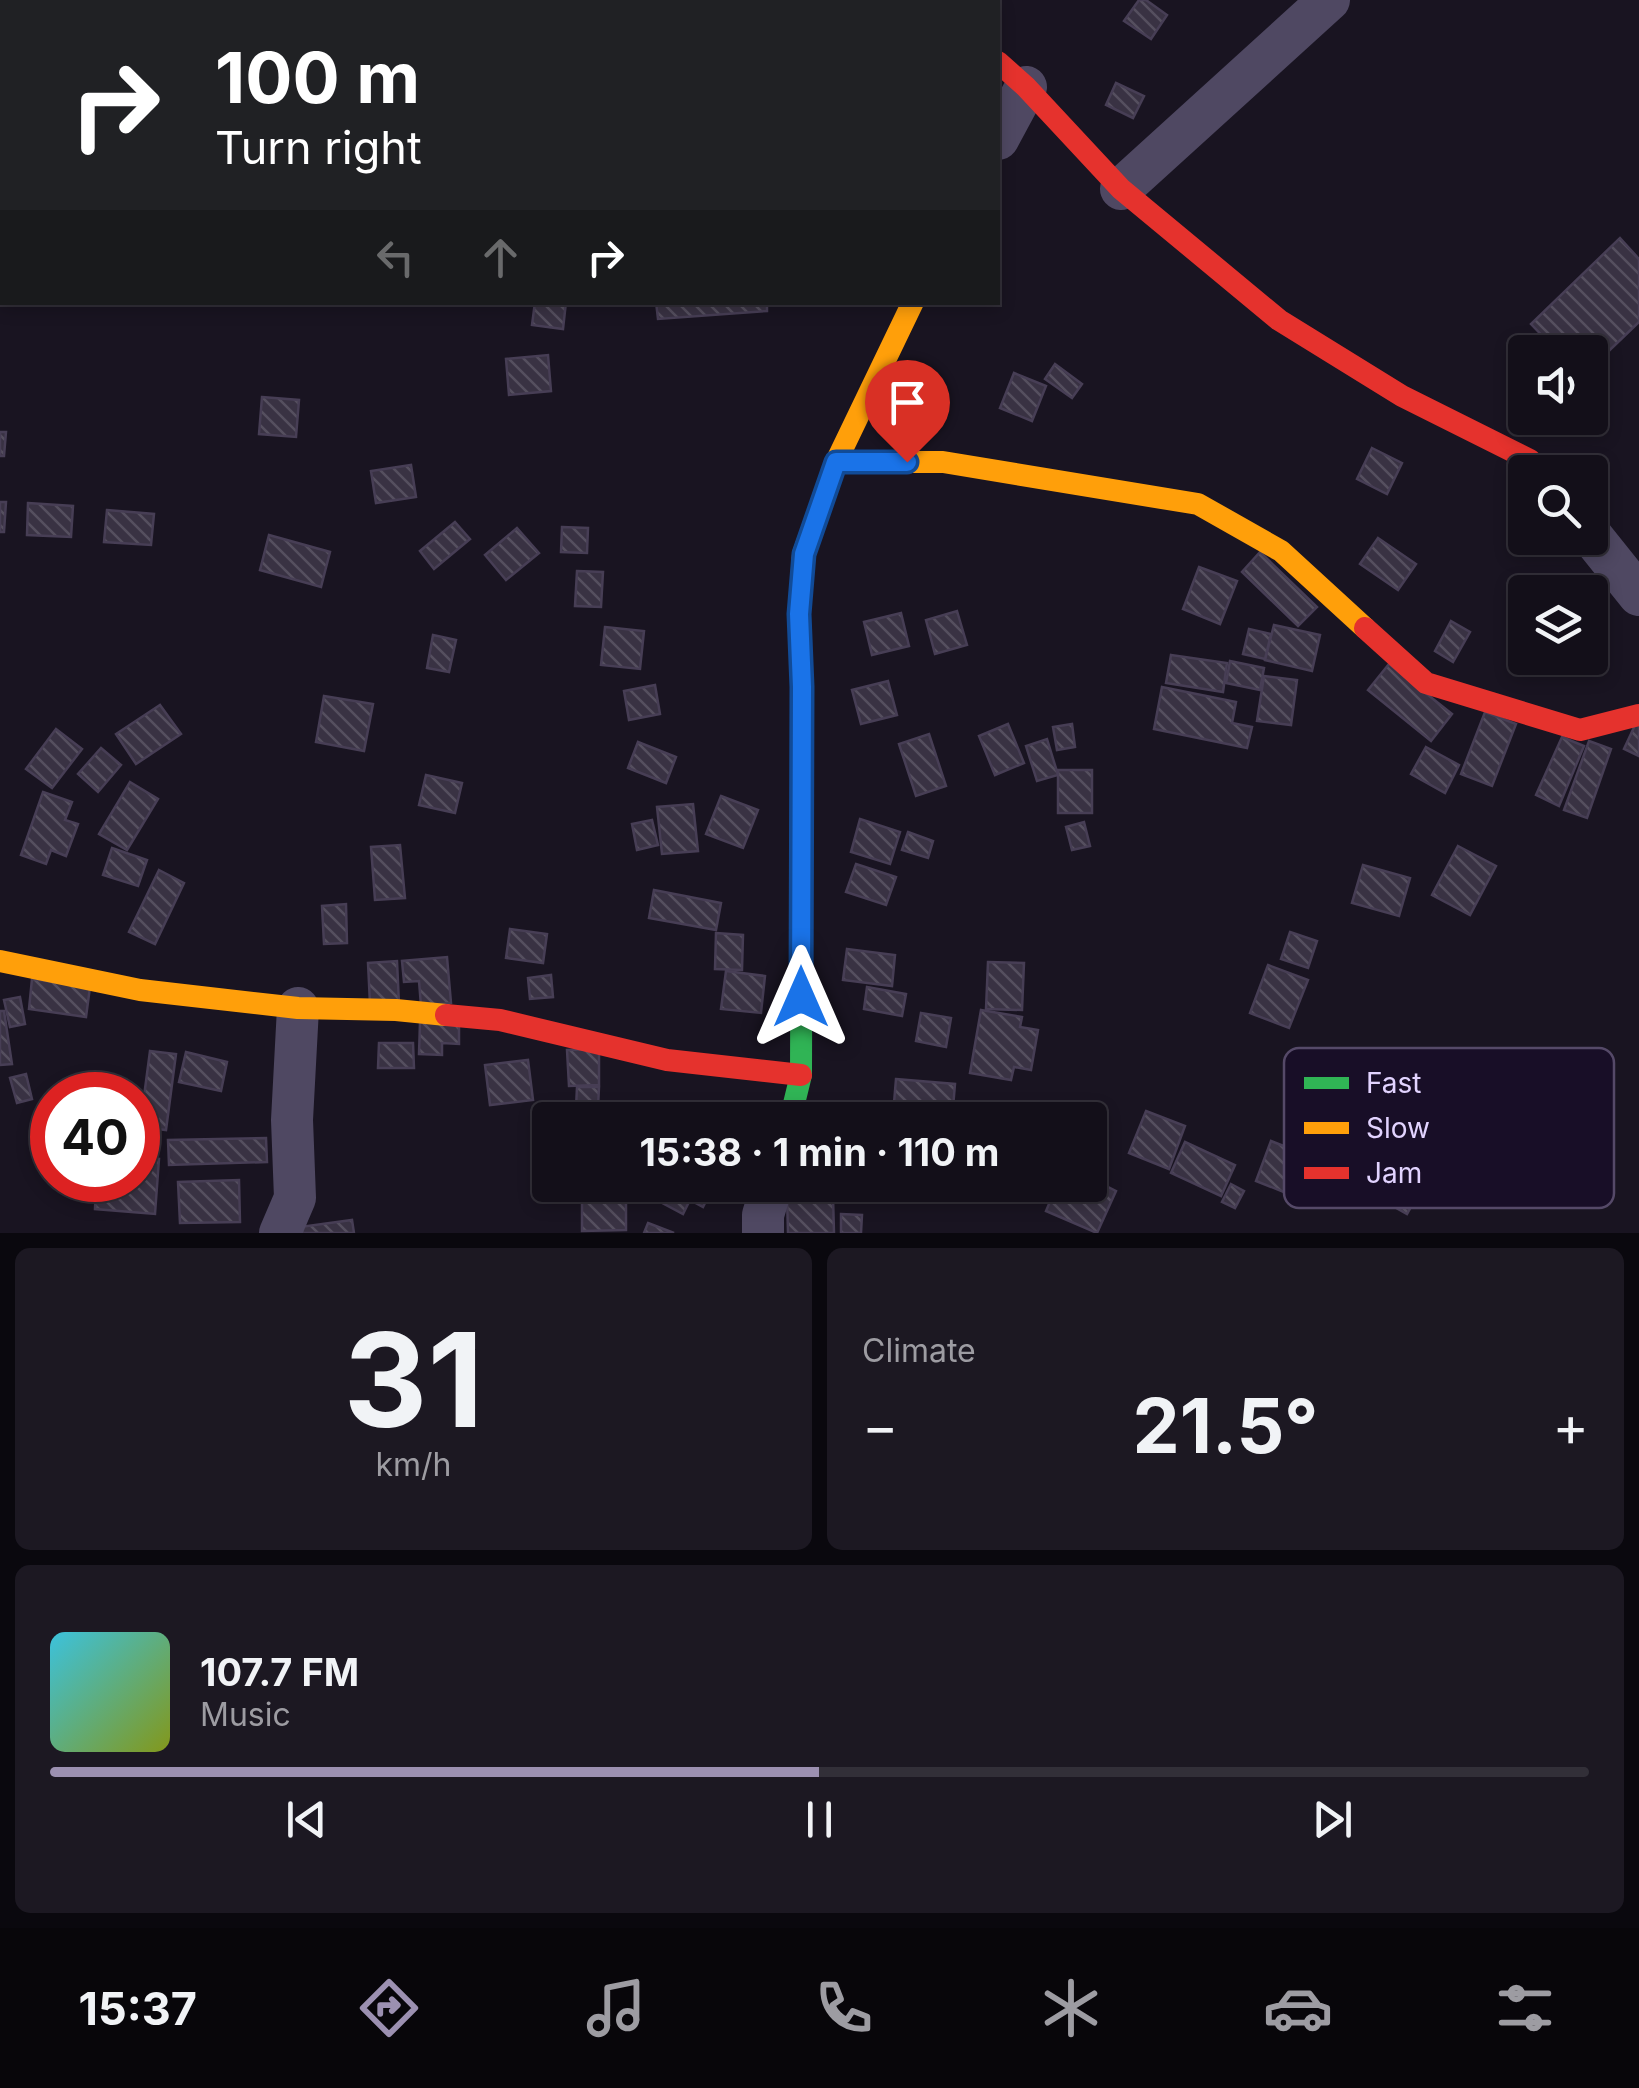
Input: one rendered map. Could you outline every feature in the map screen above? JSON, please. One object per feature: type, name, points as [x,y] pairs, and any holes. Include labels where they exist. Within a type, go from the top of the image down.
[{"type":"street","points":[[1121,189],[1329,0]]},
{"type":"street","points":[[1012,75],[1121,189],[1279,320],[1402,396],[1520,455]]},
{"type":"street","points":[[1000,130],[1012,75]]},
{"type":"street","points":[[794,1102],[801,1075],[799,614],[804,554],[836,462],[913,305]]},
{"type":"street","points":[[836,462],[942,462],[1198,504],[1281,552],[1426,683],[1580,730],[1639,716]]},
{"type":"street","points":[[1607,555],[1639,595]]},
{"type":"street","points":[[0,960],[140,990],[298,1008],[396,1010],[500,1020],[667,1060],[801,1075]]},
{"type":"street","points":[[280,1233],[294,1198],[292,1120],[298,1008]]},
{"type":"street","points":[[763,1233],[766,1202]]},
{"type":"building","points":[[1139,0],[1146,0],[1167,15],[1151,39],[1124,21]]},
{"type":"building","points":[[1116,83],[1144,96],[1133,118],[1106,105]]},
{"type":"building","points":[[1620,238],[1639,259],[1639,322],[1608,352],[1608,335],[1542,335],[1531,324]]},
{"type":"building","points":[[535,305],[566,305],[563,329],[532,325]]},
{"type":"building","points":[[656,305],[767,305],[767,311],[658,319]]},
{"type":"building","points":[[548,355],[551,391],[509,395],[506,359]]},
{"type":"building","points":[[1055,364],[1082,384],[1072,398],[1045,379]]},
{"type":"building","points":[[1014,373],[1046,386],[1032,421],[1000,408]]},
{"type":"building","points":[[262,397],[299,400],[296,437],[259,434]]},
{"type":"building","points":[[0,432],[6,432],[4,456],[0,456]]},
{"type":"building","points":[[1372,448],[1402,463],[1387,494],[1357,479]]},
{"type":"building","points":[[411,465],[416,497],[376,503],[371,471]]},
{"type":"building","points":[[0,502],[6,502],[4,532],[0,532]]},
{"type":"building","points":[[28,503],[73,506],[71,537],[27,535]]},
{"type":"building","points":[[107,510],[154,514],[151,545],[104,542]]},
{"type":"building","points":[[455,522],[470,539],[434,569],[420,551]]},
{"type":"building","points":[[562,527],[588,528],[587,553],[561,552]]},
{"type":"building","points":[[517,528],[539,553],[506,580],[485,555]]},
{"type":"building","points":[[269,535],[330,552],[321,587],[260,570]]},
{"type":"building","points":[[1378,538],[1416,564],[1398,590],[1360,564]]},
{"type":"building","points":[[1260,552],[1317,607],[1298,626],[1242,572]]},
{"type":"building","points":[[1199,567],[1237,581],[1220,624],[1183,609]]},
{"type":"building","points":[[577,571],[603,572],[601,607],[575,606]]},
{"type":"building","points":[[957,611],[967,645],[935,654],[926,620]]},
{"type":"building","points":[[901,613],[909,646],[872,655],[864,622]]},
{"type":"building","points":[[1451,621],[1470,632],[1453,662],[1435,651]]},
{"type":"building","points":[[1274,625],[1320,635],[1312,671],[1265,660]]},
{"type":"building","points":[[605,627],[644,631],[640,669],[601,665]]},
{"type":"building","points":[[1249,629],[1271,634],[1265,659],[1243,654]]},
{"type":"building","points":[[433,635],[456,640],[449,672],[427,668]]},
{"type":"building","points":[[1171,655],[1227,663],[1223,692],[1166,683]]},
{"type":"building","points":[[1230,661],[1264,668],[1260,690],[1226,683]]},
{"type":"building","points":[[1389,664],[1452,714],[1431,741],[1368,690]]},
{"type":"building","points":[[1264,676],[1297,680],[1291,725],[1257,721]]},
{"type":"building","points":[[888,681],[897,715],[861,724],[852,690]]},
{"type":"building","points":[[655,685],[660,714],[629,720],[624,691]]},
{"type":"building","points":[[1162,687],[1236,702],[1232,723],[1252,727],[1247,748],[1154,729]]},
{"type":"building","points":[[324,696],[373,704],[364,751],[316,742]]},
{"type":"building","points":[[160,705],[181,734],[136,764],[116,734]]},
{"type":"building","points":[[1485,712],[1516,724],[1492,786],[1461,774]]},
{"type":"building","points":[[1639,722],[1639,756],[1624,749]]},
{"type":"building","points":[[1008,724],[1024,763],[995,775],[979,736]]},
{"type":"building","points":[[1072,724],[1075,747],[1057,750],[1053,727]]},
{"type":"building","points":[[56,729],[82,749],[52,788],[26,769]]},
{"type":"building","points":[[929,734],[946,786],[916,796],[899,744]]},
{"type":"building","points":[[1562,737],[1584,746],[1559,806],[1536,795]]},
{"type":"building","points":[[1047,739],[1058,775],[1037,781],[1026,746]]},
{"type":"building","points":[[1589,741],[1611,749],[1587,818],[1564,810]]},
{"type":"building","points":[[638,742],[676,757],[666,783],[628,768]]},
{"type":"building","points":[[1426,747],[1459,765],[1445,793],[1411,774]]},
{"type":"building","points":[[101,748],[121,765],[98,792],[78,774]]},
{"type":"building","points":[[1058,770],[1092,770],[1092,813],[1058,813]]},
{"type":"building","points":[[426,775],[462,783],[455,813],[419,805]]},
{"type":"building","points":[[130,782],[158,799],[127,850],[99,834]]},
{"type":"building","points":[[43,792],[72,802],[65,820],[78,824],[66,856],[51,850],[46,864],[21,855]]},
{"type":"building","points":[[721,796],[758,810],[743,848],[706,834]]},
{"type":"building","points":[[693,804],[698,851],[662,854],[657,807]]},
{"type":"building","points":[[860,819],[900,832],[890,864],[851,852]]},
{"type":"building","points":[[652,820],[658,845],[637,850],[632,824]]},
{"type":"building","points":[[1084,822],[1090,846],[1072,850],[1066,827]]},
{"type":"building","points":[[908,832],[933,841],[928,858],[902,850]]},
{"type":"building","points":[[400,845],[405,898],[375,900],[371,847]]},
{"type":"building","points":[[1458,846],[1496,866],[1470,915],[1432,895]]},
{"type":"building","points":[[112,848],[147,860],[138,886],[103,875]]},
{"type":"building","points":[[856,864],[896,877],[886,905],[846,892]]},
{"type":"building","points":[[1363,865],[1410,878],[1399,916],[1352,903]]},
{"type":"building","points":[[159,870],[184,883],[155,944],[129,932]]},
{"type":"building","points":[[654,890],[721,903],[716,930],[649,918]]},
{"type":"building","points":[[346,904],[347,943],[324,944],[322,906]]},
{"type":"building","points":[[510,929],[547,934],[543,963],[506,958]]},
{"type":"building","points":[[1290,932],[1317,941],[1308,968],[1281,959]]},
{"type":"building","points":[[716,933],[743,935],[742,970],[715,969]]},
{"type":"building","points":[[847,949],[895,955],[892,986],[843,980]]},
{"type":"building","points":[[447,957],[451,1003],[421,1006],[419,981],[404,982],[402,961]]},
{"type":"building","points":[[397,961],[399,1004],[370,1004],[368,963]]},
{"type":"building","points":[[988,962],[1024,963],[1022,1010],[986,1009]]},
{"type":"building","points":[[1268,965],[1308,980],[1289,1028],[1250,1013]]},
{"type":"building","points":[[726,971],[765,976],[761,1013],[721,1009]]},
{"type":"building","points":[[551,975],[553,997],[530,999],[528,978]]},
{"type":"building","points":[[32,979],[90,987],[86,1017],[29,1009]]},
{"type":"building","points":[[867,987],[906,994],[902,1016],[864,1009]]},
{"type":"building","points":[[20,997],[25,1024],[10,1027],[4,1000]]},
{"type":"building","points":[[981,1010],[1022,1017],[1020,1027],[1038,1030],[1031,1070],[1014,1067],[1011,1080],[970,1073]]},
{"type":"building","points":[[0,1011],[4,1011],[12,1064],[0,1065]]},
{"type":"building","points":[[921,1013],[951,1018],[946,1047],[916,1041]]},
{"type":"building","points":[[420,1022],[459,1023],[459,1044],[442,1043],[442,1055],[419,1054]]},
{"type":"building","points":[[379,1043],[413,1043],[414,1068],[378,1068]]},
{"type":"building","points":[[599,1049],[599,1085],[569,1086],[567,1050]]},
{"type":"building","points":[[150,1051],[176,1054],[166,1130],[160,1129],[160,1072],[147,1072]]},
{"type":"building","points":[[186,1052],[227,1062],[221,1091],[179,1082]]},
{"type":"building","points":[[528,1060],[533,1100],[490,1105],[485,1065]]},
{"type":"building","points":[[26,1074],[30,1100],[17,1103],[10,1078]]},
{"type":"building","points":[[896,1079],[955,1084],[954,1102],[894,1102]]},
{"type":"building","points":[[577,1087],[599,1087],[598,1102],[576,1102]]},
{"type":"building","points":[[1146,1111],[1185,1126],[1169,1169],[1129,1153]]},
{"type":"building","points":[[266,1138],[267,1162],[169,1165],[168,1140]]},
{"type":"building","points":[[1271,1141],[1284,1146],[1284,1192],[1256,1181]]},
{"type":"building","points":[[1185,1142],[1235,1165],[1221,1196],[1171,1173]]},
{"type":"building","points":[[239,1180],[240,1222],[180,1223],[178,1182]]},
{"type":"building","points":[[1231,1184],[1244,1191],[1235,1208],[1222,1202]]},
{"type":"building","points":[[1107,1186],[1116,1191],[1097,1233],[1046,1211],[1050,1202],[1107,1202]]},
{"type":"building","points":[[95,1202],[156,1202],[155,1214],[95,1209]]},
{"type":"building","points":[[582,1202],[626,1202],[626,1230],[582,1231]]},
{"type":"building","points":[[660,1202],[689,1202],[683,1214]]},
{"type":"building","points":[[787,1202],[833,1202],[834,1233],[788,1233]]},
{"type":"building","points":[[841,1214],[862,1215],[861,1233],[841,1233]]},
{"type":"building","points":[[352,1220],[354,1233],[301,1233],[300,1227]]},
{"type":"building","points":[[648,1223],[674,1233],[644,1233]]},
{"type":"traffic: fast","points":[[794,1102],[801,1075],[802,702]]},
{"type":"traffic: slow","points":[[802,702],[799,614],[803,554],[836,462],[912,305]]},
{"type":"traffic: slow","points":[[836,462],[943,462],[1198,504],[1281,551],[1365,628]]},
{"type":"traffic: slow","points":[[0,961],[140,990],[298,1008],[446,1015]]},
{"type":"traffic: jam","points":[[1000,64],[1121,189],[1279,320],[1402,396],[1520,455]]},
{"type":"traffic: jam","points":[[1365,628],[1426,683],[1580,730],[1639,715]]},
{"type":"traffic: jam","points":[[446,1015],[500,1020],[667,1060],[801,1075]]},
{"type":"route","points":[[801,997],[799,614],[804,554],[836,462],[907,462]]}]
